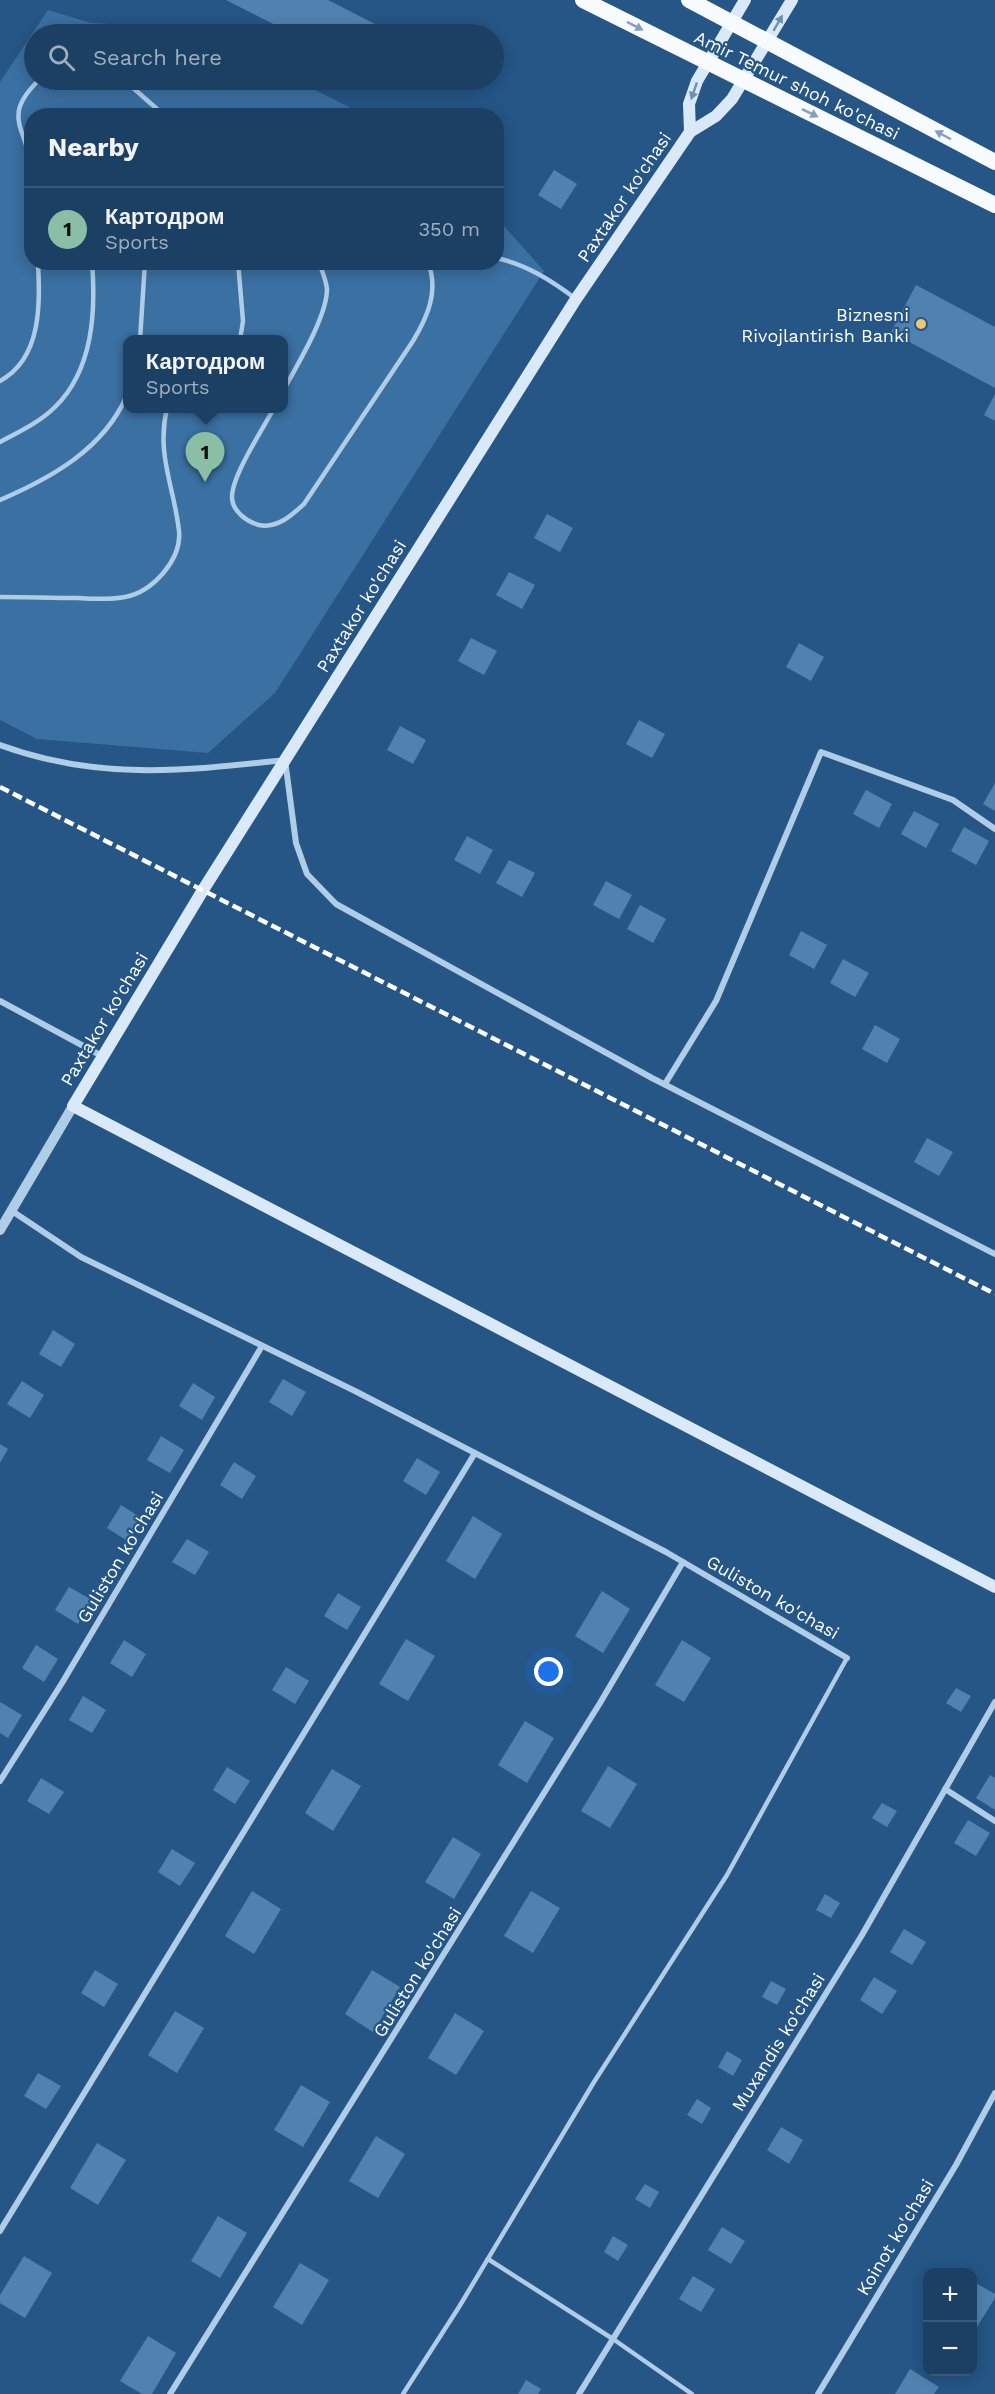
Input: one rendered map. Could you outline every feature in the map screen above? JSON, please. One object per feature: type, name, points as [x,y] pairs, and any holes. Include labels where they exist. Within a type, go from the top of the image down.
[{"type":"highway","name":"Amir Temur shoh ko'chasi","points":[[583,0],[995,205]]},
{"type":"highway","name":"Amir Temur shoh ko'chasi","points":[[689,0],[995,162]]},
{"type":"main road","name":"Paxtakor ko'chasi","points":[[690,132],[689,104],[697,81],[745,0]]},
{"type":"main road","name":"Paxtakor ko'chasi","points":[[73,1106],[285,759],[576,299],[690,132],[716,116],[732,99],[792,0]]},
{"type":"main road","points":[[73,1106],[995,1587]]},
{"type":"street","points":[[0,745],[54,762],[105,769],[148,771],[204,769],[285,759],[296,843],[307,874],[336,904],[664,1084],[995,1254]]},
{"type":"street","points":[[664,1084],[716,1001],[820,752],[953,801],[995,829]]},
{"type":"street","points":[[0,1001],[103,1057]]},
{"type":"street","points":[[0,1230],[73,1106]]},
{"type":"street","name":"Guliston ko'chasi","points":[[12,1211],[81,1257],[475,1453],[683,1562],[847,1658]]},
{"type":"street","name":"Guliston ko'chasi","points":[[0,1781],[62,1683],[262,1346]]},
{"type":"street","points":[[0,2231],[475,1453]]},
{"type":"street","name":"Guliston ko'chasi","points":[[170,2394],[600,1703],[683,1562]]},
{"type":"street","name":"Muxandis ko'chasi","points":[[579,2394],[862,1935],[995,1702]]},
{"type":"street","points":[[945,1789],[995,1821]]},
{"type":"street","name":"Koinot ko'chasi","points":[[818,2394],[956,2165],[995,2093]]},
{"type":"lane","points":[[24,143],[18,125],[20,104],[28,90]]},
{"type":"lane","points":[[135,90],[156,108]]},
{"type":"lane","points":[[504,261],[540,275],[576,299]]},
{"type":"lane","points":[[0,381],[16,369],[25,357],[38,322],[38,270]]},
{"type":"lane","points":[[0,442],[55,408],[77,377],[91,332],[94,305],[93,270]]},
{"type":"lane","points":[[140,335],[144,270]]},
{"type":"lane","points":[[239,270],[243,321],[241,335]]},
{"type":"lane","points":[[288,382],[308,346],[323,309],[327,290],[321,270]]},
{"type":"lane","points":[[271,413],[239,472],[231,498],[234,508],[242,516],[251,523],[265,526],[291,516],[304,504],[413,341],[432,301],[433,283],[430,270]]},
{"type":"lane","points":[[0,500],[35,484],[83,453],[119,414],[123,404]]},
{"type":"lane","points":[[0,597],[108,599],[126,597],[146,587],[162,573],[172,561],[178,548],[179,532],[163,447],[162,430],[166,413]]},
{"type":"lane","points":[[403,2394],[488,2259],[594,2082],[728,1875],[847,1658]]},
{"type":"lane","points":[[488,2259],[613,2339],[692,2394]]},
{"type":"shaded area","points":[[48,10],[91,23],[112,24],[39,24]]},
{"type":"shaded area","points":[[24,46],[24,90],[315,90],[351,108],[24,108],[24,270],[504,270],[504,226],[544,271],[275,693],[208,753],[37,739],[0,720],[0,82]]},
{"type":"building","points":[[226,0],[328,0],[375,24],[273,24]]},
{"type":"building","points":[[554,170],[577,184],[561,209],[538,195]]},
{"type":"building","points":[[916,285],[995,327],[995,388],[891,332]]},
{"type":"building","points":[[995,394],[995,421],[984,415]]},
{"type":"building","points":[[547,514],[573,528],[560,552],[534,538]]},
{"type":"building","points":[[509,572],[535,585],[522,609],[496,595]]},
{"type":"building","points":[[471,638],[497,651],[484,675],[458,661]]},
{"type":"building","points":[[799,643],[824,657],[811,681],[786,667]]},
{"type":"building","points":[[639,720],[665,734],[652,758],[626,744]]},
{"type":"building","points":[[400,726],[426,740],[413,764],[387,750]]},
{"type":"building","points":[[995,783],[995,811],[983,804]]},
{"type":"building","points":[[866,790],[892,804],[879,828],[853,814]]},
{"type":"building","points":[[914,811],[939,824],[926,848],[901,834]]},
{"type":"building","points":[[964,827],[989,841],[976,865],[951,851]]},
{"type":"building","points":[[467,836],[493,850],[480,874],[454,860]]},
{"type":"building","points":[[509,860],[535,873],[522,897],[496,883]]},
{"type":"building","points":[[606,881],[632,895],[619,919],[593,905]]},
{"type":"building","points":[[640,905],[666,919],[653,943],[627,929]]},
{"type":"building","points":[[801,931],[827,945],[814,969],[789,955]]},
{"type":"building","points":[[843,959],[869,973],[855,997],[830,983]]},
{"type":"building","points":[[875,1025],[900,1039],[887,1063],[862,1049]]},
{"type":"building","points":[[927,1138],[953,1152],[939,1176],[914,1162]]},
{"type":"building","points":[[53,1330],[75,1344],[61,1367],[39,1354]]},
{"type":"building","points":[[283,1379],[306,1392],[292,1416],[269,1402]]},
{"type":"building","points":[[22,1381],[44,1395],[30,1418],[7,1404]]},
{"type":"building","points":[[193,1383],[215,1397],[202,1420],[179,1406]]},
{"type":"building","points":[[161,1436],[184,1450],[170,1473],[147,1460]]},
{"type":"building","points":[[0,1444],[8,1449],[0,1463]]},
{"type":"building","points":[[417,1458],[440,1472],[426,1495],[403,1481]]},
{"type":"building","points":[[234,1462],[256,1476],[242,1499],[220,1485]]},
{"type":"building","points":[[121,1505],[143,1519],[129,1542],[107,1528]]},
{"type":"building","points":[[473,1516],[502,1534],[475,1579],[446,1561]]},
{"type":"building","points":[[187,1539],[209,1552],[195,1575],[172,1562]]},
{"type":"building","points":[[69,1587],[92,1600],[78,1624],[55,1610]]},
{"type":"building","points":[[602,1591],[630,1609],[603,1653],[575,1636]]},
{"type":"building","points":[[338,1593],[361,1607],[347,1630],[324,1616]]},
{"type":"building","points":[[406,1639],[435,1656],[408,1701],[379,1684]]},
{"type":"building","points":[[124,1640],[146,1654],[132,1677],[110,1663]]},
{"type":"building","points":[[682,1640],[711,1658],[684,1702],[655,1685]]},
{"type":"building","points":[[36,1645],[58,1659],[44,1682],[22,1668]]},
{"type":"building","points":[[286,1667],[309,1681],[295,1704],[272,1690]]},
{"type":"building","points":[[956,1688],[971,1696],[961,1712],[946,1703]]},
{"type":"building","points":[[83,1696],[106,1710],[92,1733],[69,1720]]},
{"type":"building","points":[[0,1702],[22,1715],[8,1738],[0,1733]]},
{"type":"building","points":[[525,1721],[554,1738],[527,1783],[498,1765]]},
{"type":"building","points":[[608,1766],[637,1784],[610,1828],[581,1811]]},
{"type":"building","points":[[227,1767],[250,1781],[235,1804],[213,1790]]},
{"type":"building","points":[[332,1769],[361,1786],[333,1831],[305,1813]]},
{"type":"building","points":[[990,1775],[995,1778],[995,1810],[976,1798]]},
{"type":"building","points":[[41,1778],[64,1792],[49,1814],[27,1801]]},
{"type":"building","points":[[882,1803],[897,1811],[887,1827],[872,1818]]},
{"type":"building","points":[[968,1820],[990,1833],[976,1856],[954,1843]]},
{"type":"building","points":[[453,1837],[481,1854],[454,1899],[425,1882]]},
{"type":"building","points":[[172,1849],[195,1863],[180,1886],[158,1872]]},
{"type":"building","points":[[252,1891],[281,1909],[254,1954],[225,1936]]},
{"type":"building","points":[[531,1891],[560,1908],[533,1953],[504,1936]]},
{"type":"building","points":[[825,1894],[840,1903],[831,1918],[816,1910]]},
{"type":"building","points":[[904,1929],[926,1942],[912,1965],[890,1952]]},
{"type":"building","points":[[95,1970],[118,1984],[104,2007],[81,1993]]},
{"type":"building","points":[[372,1970],[400,1987],[373,2032],[345,2014]]},
{"type":"building","points":[[874,1977],[897,1991],[882,2014],[860,2000]]},
{"type":"building","points":[[771,1981],[786,1989],[777,2005],[762,1997]]},
{"type":"building","points":[[175,2011],[204,2028],[177,2073],[148,2055]]},
{"type":"building","points":[[455,2013],[484,2031],[456,2075],[428,2058]]},
{"type":"building","points":[[727,2051],[742,2060],[733,2076],[718,2067]]},
{"type":"building","points":[[38,2073],[61,2086],[46,2109],[24,2096]]},
{"type":"building","points":[[301,2085],[330,2102],[303,2147],[274,2130]]},
{"type":"building","points":[[697,2099],[711,2108],[702,2124],[687,2115]]},
{"type":"building","points":[[781,2127],[803,2140],[789,2164],[767,2150]]},
{"type":"building","points":[[376,2136],[405,2154],[378,2198],[349,2181]]},
{"type":"building","points":[[97,2143],[126,2160],[98,2205],[70,2188]]},
{"type":"building","points":[[645,2184],[659,2192],[650,2208],[635,2199]]},
{"type":"building","points":[[218,2216],[247,2233],[220,2278],[191,2261]]},
{"type":"building","points":[[722,2227],[745,2241],[731,2264],[708,2250]]},
{"type":"building","points":[[613,2236],[628,2245],[618,2261],[604,2252]]},
{"type":"building","points":[[24,2256],[52,2273],[25,2318],[0,2303],[0,2295]]},
{"type":"building","points":[[300,2263],[329,2280],[302,2325],[273,2307]]},
{"type":"building","points":[[693,2276],[715,2289],[701,2312],[679,2299]]},
{"type":"building","points":[[977,2284],[995,2294],[995,2298],[977,2327]]},
{"type":"building","points":[[148,2336],[176,2353],[152,2394],[142,2394],[120,2381]]},
{"type":"building","points":[[910,2369],[939,2387],[934,2394],[895,2394]]},
{"type":"building","points":[[526,2380],[541,2389],[538,2394],[518,2394]]},
{"type":"railway","points":[[0,787],[995,1294]]},
{"type":"place","name":"Biznesni Rivojlantirish Banki","points":[[921,324]]},
{"type":"place","name":"Картодром","points":[[205,482]]}]
